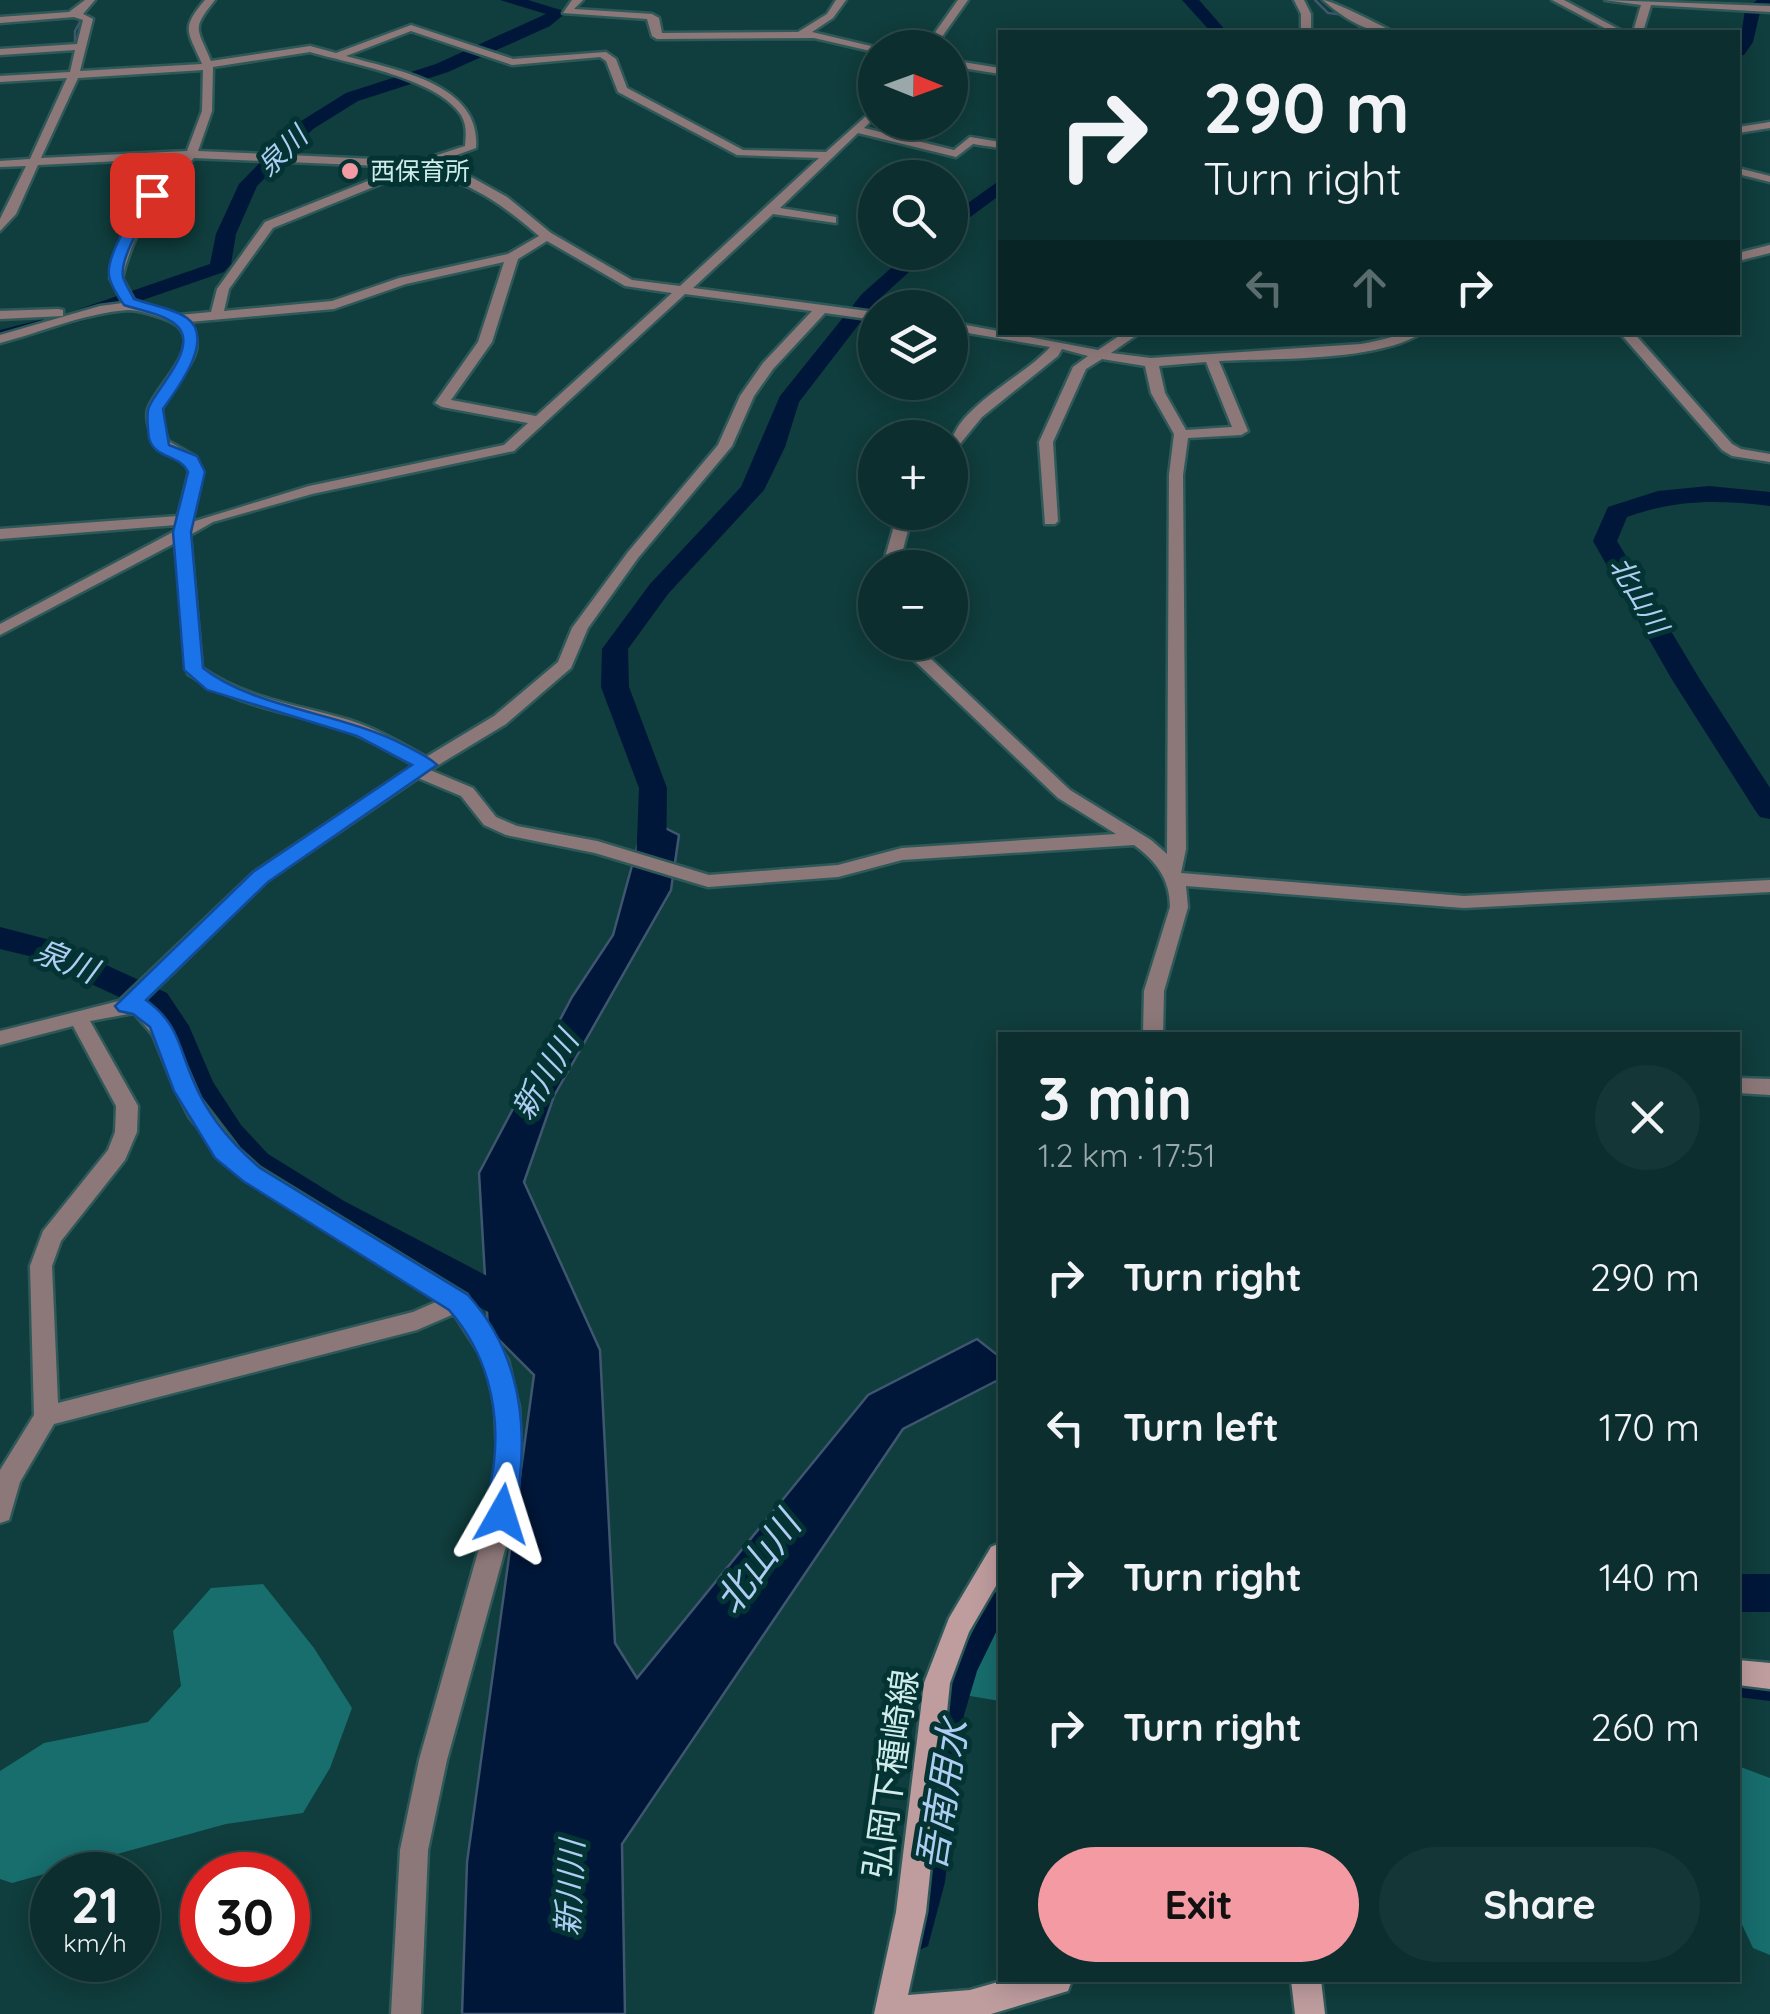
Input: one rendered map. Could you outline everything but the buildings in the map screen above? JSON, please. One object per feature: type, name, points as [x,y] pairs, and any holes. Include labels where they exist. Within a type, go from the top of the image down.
[{"type":"main road","name":"弘岡下種崎線","points":[[889,2013],[911,1912],[937,1683],[958,1628],[998,1558]]},
{"type":"main road","points":[[1740,1673],[1770,1676]]},
{"type":"main road","points":[[889,2013],[970,2005],[1050,1982]]},
{"type":"main road","points":[[1306,1982],[1310,2014]]},
{"type":"street","points":[[73,15],[90,0]]},
{"type":"street","points":[[128,300],[116,278],[134,224],[152,195],[192,154],[207,111],[208,66],[192,30],[193,20],[210,0]]},
{"type":"street","points":[[578,0],[566,10],[649,16],[654,18],[657,36],[823,36],[858,45]]},
{"type":"street","points":[[798,36],[830,16],[842,0]]},
{"type":"street","points":[[942,30],[963,0]]},
{"type":"street","points":[[1299,0],[1382,30]]},
{"type":"street","points":[[1557,0],[1614,30]]},
{"type":"street","points":[[1610,0],[1760,8]]},
{"type":"street","points":[[1639,30],[1646,18],[1647,2]]},
{"type":"street","points":[[1307,30],[1322,9]]},
{"type":"street","points":[[0,20],[73,15],[88,19],[75,47],[69,75],[25,162],[10,214],[0,228]]},
{"type":"street","points":[[335,57],[411,28],[512,62],[602,54],[611,58],[622,90],[741,152],[828,156]]},
{"type":"street","points":[[0,52],[75,47]]},
{"type":"street","points":[[0,79],[208,66],[310,49],[411,78],[458,100],[473,134],[470,148],[269,225],[222,289],[217,314]]},
{"type":"street","points":[[968,66],[998,71]]},
{"type":"street","points":[[1740,130],[1770,124]]},
{"type":"street","points":[[0,534],[183,526],[308,490],[510,448],[856,129],[956,154],[970,140],[998,145]]},
{"type":"street","points":[[0,164],[192,154],[420,164],[469,180],[502,198],[547,236],[629,283],[858,313]]},
{"type":"street","points":[[1740,172],[1770,179]]},
{"type":"street","points":[[771,210],[832,220]]},
{"type":"street","points":[[178,318],[334,305],[403,281],[512,257],[547,236]]},
{"type":"street","points":[[1740,256],[1770,248]]},
{"type":"street","points":[[512,257],[484,342],[442,404],[542,421]]},
{"type":"street","points":[[0,340],[128,300]]},
{"type":"street","points":[[0,315],[80,312],[128,300],[178,318],[186,325],[190,338],[186,359],[155,409],[162,448],[191,460],[196,472],[183,526],[194,670],[213,686],[237,696],[364,732],[466,792],[490,822],[512,831],[597,847],[696,878],[759,880],[838,871],[902,854],[1137,839]]},
{"type":"street","points":[[0,1038],[133,997],[260,877],[500,720],[565,664],[580,628],[634,555],[725,446],[747,396],[768,366],[828,309]]},
{"type":"street","points":[[968,329],[998,334]]},
{"type":"street","points":[[1004,335],[1151,362],[1212,361],[1361,348],[1388,344],[1410,335]]},
{"type":"street","points":[[1050,521],[1046,442],[1080,367],[1131,335]]},
{"type":"street","points":[[1353,335],[1361,348]]},
{"type":"street","points":[[1628,335],[1727,447],[1770,458]]},
{"type":"street","points":[[968,426],[1058,344]]},
{"type":"street","points":[[1181,434],[1241,431],[1212,361]]},
{"type":"street","points":[[1151,362],[1158,393],[1181,434],[1176,474],[1174,876],[1178,907],[1154,991],[1154,1032]]},
{"type":"street","points":[[0,630],[183,526]]},
{"type":"street","points":[[921,660],[1064,794],[1137,839],[1174,876],[1464,902],[1770,886]]},
{"type":"street","points":[[133,997],[138,1006],[160,1023],[182,1085],[223,1151],[252,1174],[458,1302],[496,1360],[507,1407],[508,1454],[502,1514],[433,1760],[414,1850],[406,2014]]},
{"type":"street","points":[[0,1512],[8,1479],[46,1416],[41,1266],[51,1237],[117,1154],[126,1132],[128,1106],[78,1017]]},
{"type":"street","points":[[1740,1086],[1770,1087]]},
{"type":"street","points":[[46,1416],[418,1320],[458,1302]]},
{"type":"shaded area","points":[[998,1579],[998,1701],[946,1692],[962,1640]]},
{"type":"shaded area","points":[[263,1584],[314,1648],[352,1708],[330,1768],[303,1813],[226,1824],[124,1852],[30,1852],[30,1878],[12,1883],[0,1879],[0,1771],[44,1743],[148,1722],[181,1686],[173,1631],[211,1588]]},
{"type":"shaded area","points":[[1740,1767],[1770,1778],[1770,1955],[1753,1948],[1740,1920]]},
{"type":"water","points":[[645,818],[679,835],[671,890],[554,1096],[524,1182],[600,1350],[615,1643],[637,1678],[868,1395],[977,1339],[998,1355],[998,1380],[903,1429],[622,1844],[625,2014],[462,2014],[467,1862],[534,1375],[488,1329],[479,1173],[572,997],[613,935]]},
{"type":"waterway","name":"泉川","points":[[0,336],[75,317],[217,268],[226,234],[248,184],[307,125],[352,97],[442,68],[544,23],[559,12],[508,0]]},
{"type":"waterway","name":"新川川","points":[[1190,0],[1217,30]]},
{"type":"waterway","points":[[1315,0],[1328,13],[1346,15],[1363,30]]},
{"type":"waterway","points":[[1740,48],[1753,10],[1768,0]]},
{"type":"waterway","points":[[75,48],[75,31],[81,20],[77,17]]},
{"type":"waterway","points":[[13,193],[57,99]]},
{"type":"waterway","name":"新川川","points":[[968,212],[998,188]]},
{"type":"waterway","name":"新川川","points":[[651,866],[653,788],[615,687],[615,649],[659,589],[752,490],[773,447],[788,401],[869,298],[901,270]]},
{"type":"waterway","name":"北山川","points":[[1770,499],[1709,493],[1658,499],[1617,512],[1605,541],[1685,678],[1770,810]]},
{"type":"waterway","name":"泉川","points":[[0,938],[43,949],[156,1001],[173,1026],[198,1085],[229,1134],[256,1163],[331,1211],[522,1312]]},
{"type":"waterway","name":"北山川","points":[[1740,1593],[1770,1593]]},
{"type":"waterway","name":"吾南用水","points":[[919,1937],[932,1882],[955,1700],[998,1605]]},
{"type":"waterway","name":"吾南用水","points":[[1740,1686],[1770,1690]]},
{"type":"place","name":"西保育所","points":[[350,171]]},
{"type":"route","points":[[152,195],[134,224],[116,278],[129,302],[152,313],[178,318],[186,325],[190,338],[183,370],[155,409],[162,448],[191,460],[196,472],[182,532],[194,670],[213,686],[237,696],[364,732],[427,765],[350,813],[260,877],[142,987],[127,1006],[138,1006],[160,1023],[182,1085],[223,1151],[252,1174],[458,1302],[466,1311],[496,1360],[507,1407],[508,1454],[502,1514]]}]
